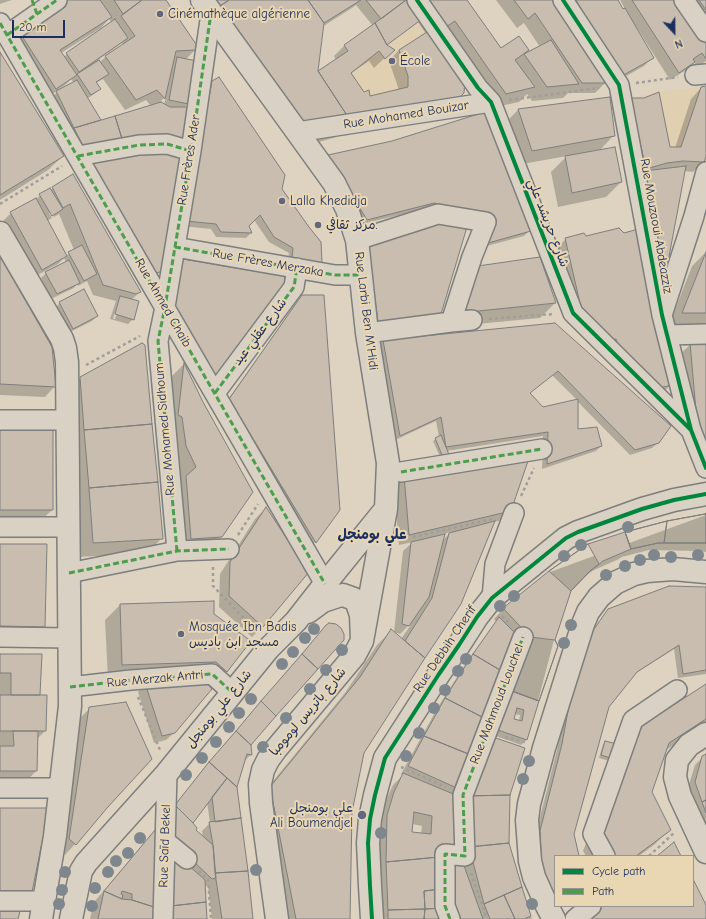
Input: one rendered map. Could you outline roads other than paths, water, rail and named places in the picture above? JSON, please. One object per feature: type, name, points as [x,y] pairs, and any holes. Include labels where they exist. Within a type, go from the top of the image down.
[{"type":"main road","name":"Rue Larbi Ben M'Hidi","points":[[207,6],[334,183],[347,209],[357,240],[367,333],[388,463],[386,509],[362,641]]},
{"type":"main road","points":[[0,233],[62,339],[67,362],[70,706],[55,836],[42,910]]},
{"type":"main road","name":"Rue Debbih Cherif","points":[[372,919],[368,850],[370,825],[375,795],[385,758],[477,617],[492,598],[566,538],[578,532],[642,509],[674,500],[706,494]]},
{"type":"main road","name":"شارع علي بومنجل","points":[[71,919],[81,871],[86,863],[165,765],[233,693],[268,649],[296,621],[386,509]]},
{"type":"main road","points":[[554,919],[534,877],[530,861],[527,820],[528,804],[544,748],[588,612],[599,597],[615,583],[634,574],[647,571],[673,569],[706,572]]},
{"type":"main road","points":[[296,621],[323,601],[343,595],[354,599],[360,609],[362,641]]},
{"type":"main road","name":"شارع باتريس لومومبا","points":[[276,919],[261,803],[260,784],[263,770],[276,749],[354,656],[362,641]]},
{"type":"main road","points":[[706,734],[689,745],[678,760],[675,777],[680,796],[706,852]]},
{"type":"street","points":[[3,29],[34,7],[58,0]]},
{"type":"street","name":"شارع حريشد علي","points":[[417,0],[478,88],[491,102],[573,313],[691,430]]},
{"type":"street","name":"Rue Mouzaoui Abdeazziz","points":[[563,0],[619,85],[662,315],[691,430],[706,468]]},
{"type":"street","points":[[684,0],[706,32]]},
{"type":"street","name":"Rue Frères Ader","points":[[165,307],[191,151],[207,6]]},
{"type":"street","name":"Rue Ahmed Chaib","points":[[3,29],[325,584]]},
{"type":"street","name":"Rue Mohamed Bouizar","points":[[297,132],[491,102]]},
{"type":"street","points":[[78,156],[139,145],[167,144],[191,151]]},
{"type":"street","points":[[662,315],[694,216],[706,172]]},
{"type":"street","points":[[357,240],[438,214],[486,222],[472,258],[451,322]]},
{"type":"street","name":"Rue Frères Merzaka","points":[[175,247],[335,275],[361,275]]},
{"type":"street","name":"شارع عقلي عيد","points":[[215,393],[294,287],[297,268]]},
{"type":"street","name":"Rue Mohamed Sidhoum","points":[[165,307],[158,341],[176,551]]},
{"type":"street","points":[[367,333],[472,320]]},
{"type":"street","points":[[667,335],[706,334]]},
{"type":"street","points":[[0,420],[68,420]]},
{"type":"street","points":[[401,472],[542,449]]},
{"type":"street","points":[[492,598],[495,564],[514,514]]},
{"type":"street","points":[[0,527],[69,527]]},
{"type":"street","points":[[69,573],[176,551],[221,549]]},
{"type":"street","points":[[0,637],[70,638]]},
{"type":"street","name":"Rue Mahmoud Louchel","points":[[450,919],[445,906],[445,854],[464,856],[463,794],[523,637]]},
{"type":"street","name":"Rue Merzak Antri","points":[[70,687],[131,680],[212,674],[233,693]]},
{"type":"street","points":[[604,855],[594,834],[633,720],[677,690]]},
{"type":"street","name":"Rue Saïd Bekel","points":[[163,919],[165,765]]},
{"type":"street","points":[[0,788],[61,788]]},
{"type":"street","points":[[165,842],[187,859]]},
{"type":"street","points":[[0,901],[42,910]]},
{"type":"street","points":[[575,919],[590,907]]},
{"type":"place","name":"Cinémathèque algérienne","points":[[160,14]]},
{"type":"place","name":"École","points":[[392,61]]},
{"type":"place","name":"Lalla Khedidja","points":[[282,201]]},
{"type":"place","name":"مركز ثقافي.","points":[[318,225]]},
{"type":"place","name":"Mosquée Ibn Badis مسجد ابن باديس","points":[[181,634]]},
{"type":"place","name":"علي بومنجل Ali Boumendjel","points":[[362,815]]},
{"type":"district","name":"علي بومنجل","points":[[372,535]]}]
